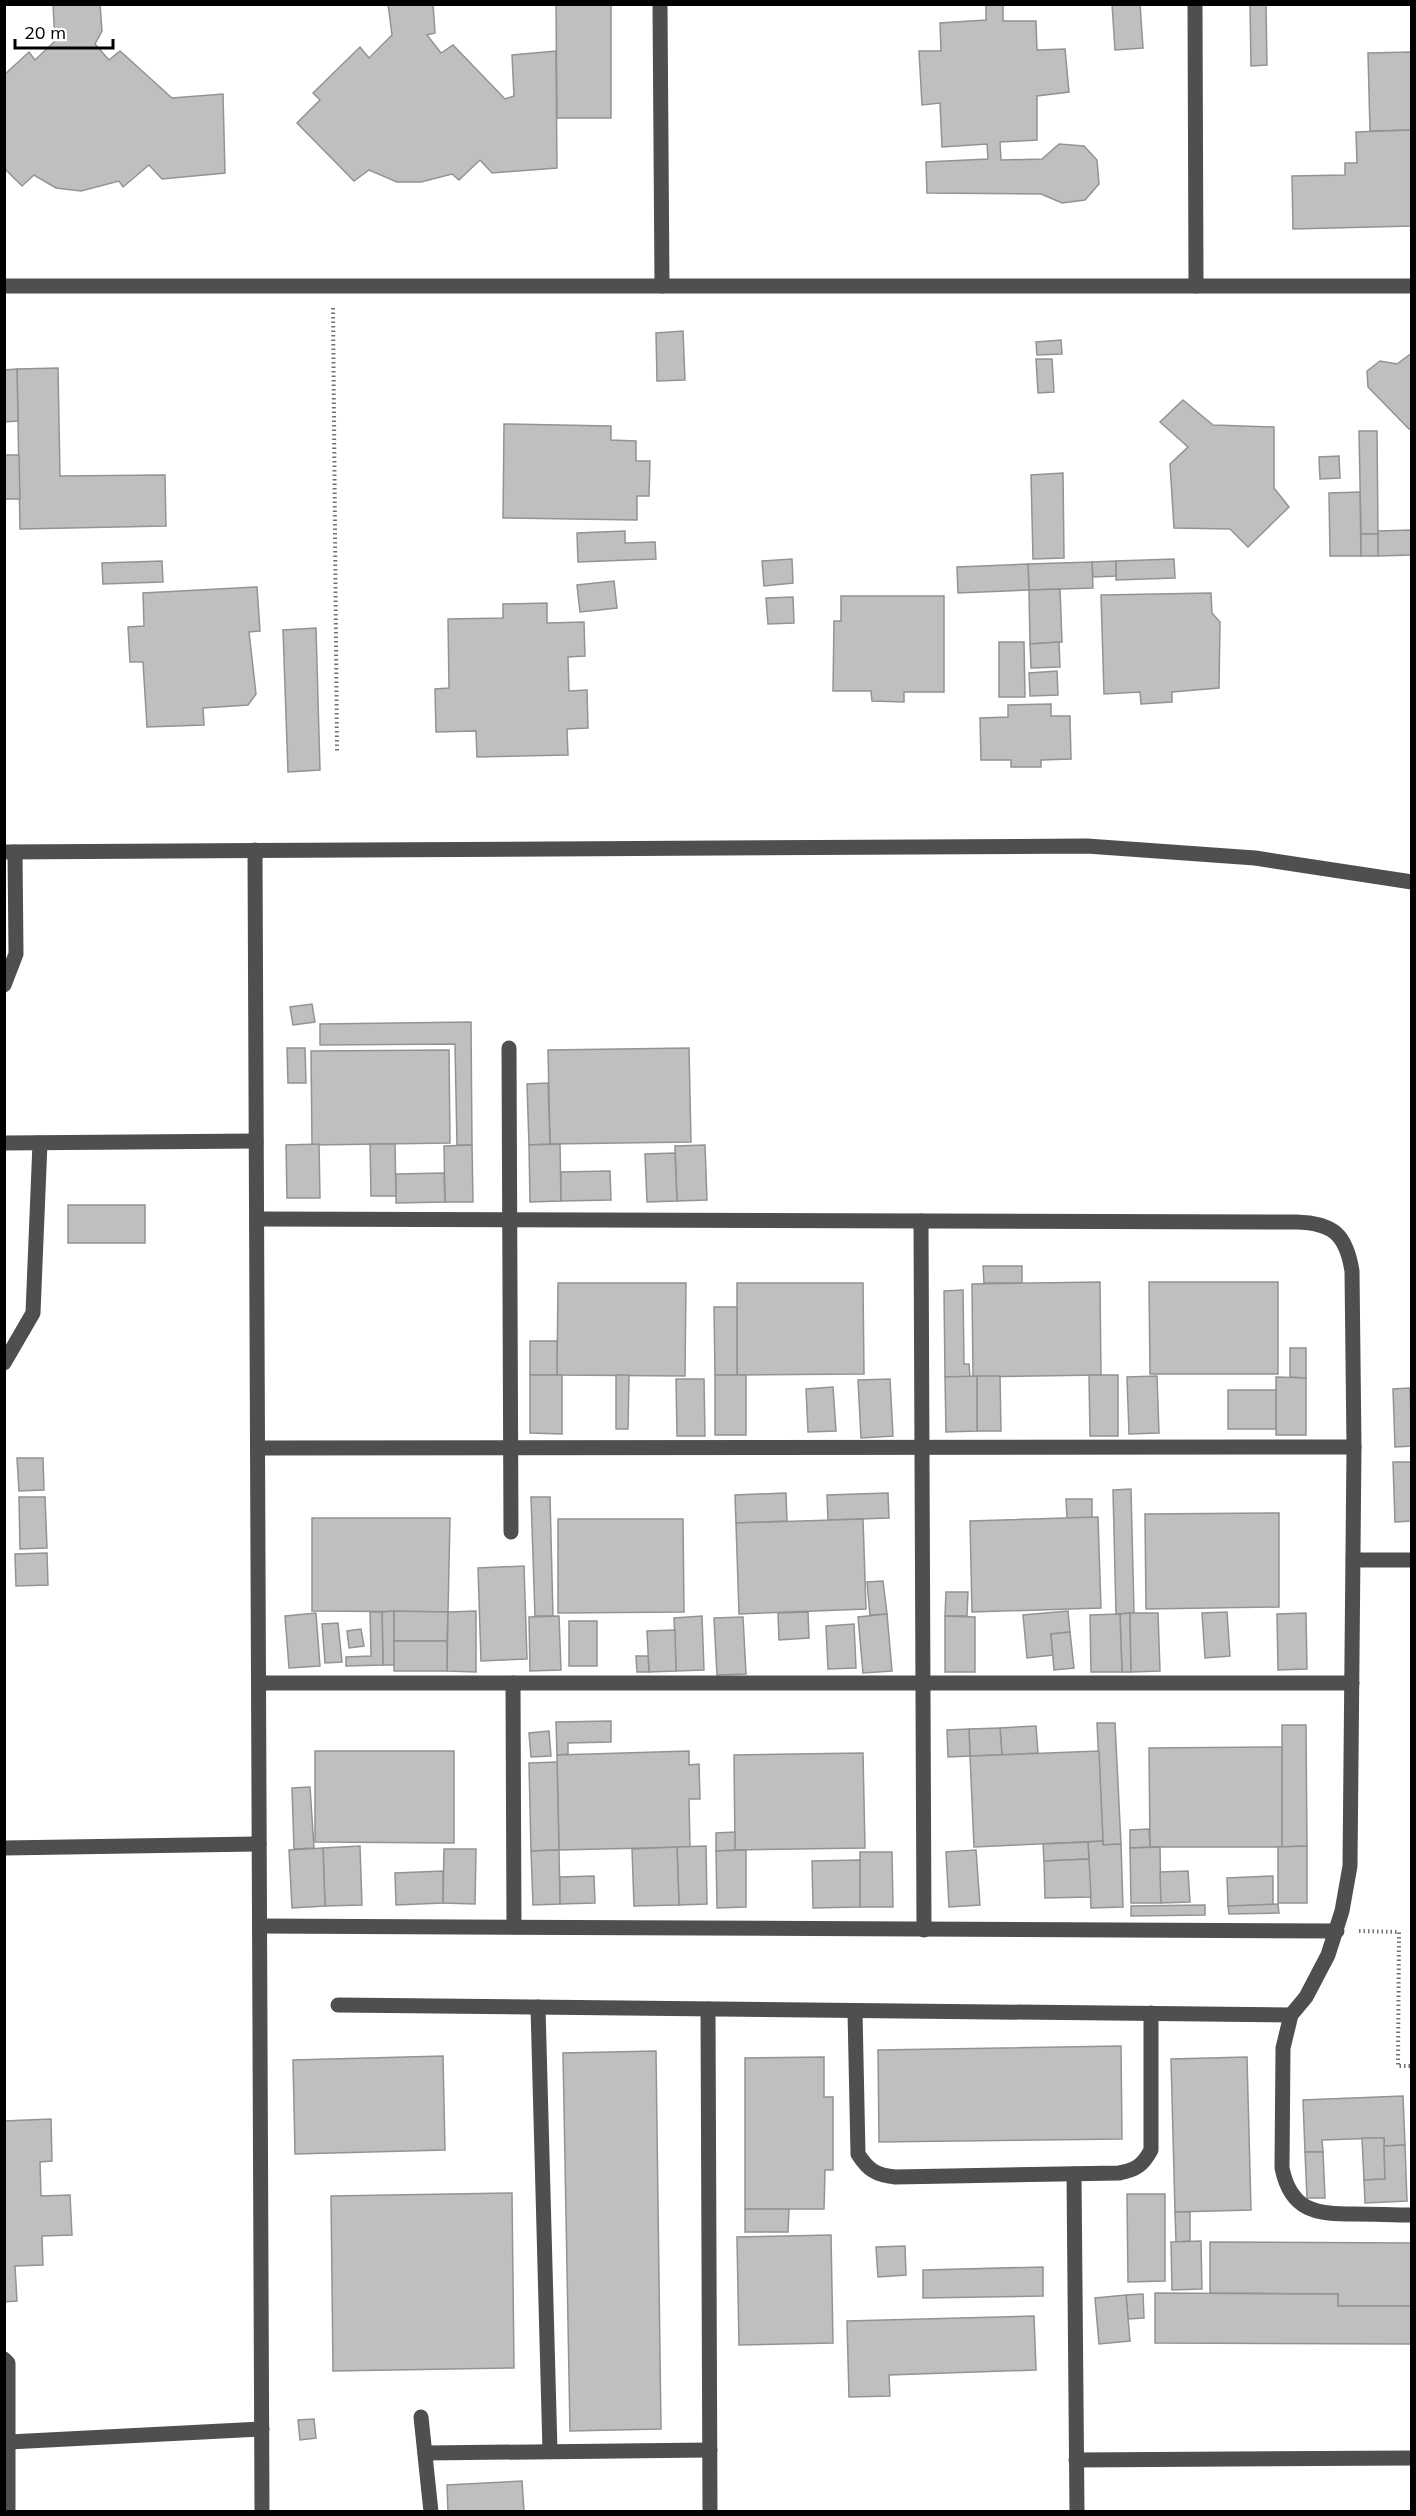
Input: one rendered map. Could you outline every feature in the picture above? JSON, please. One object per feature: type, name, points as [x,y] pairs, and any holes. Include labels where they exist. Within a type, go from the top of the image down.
[{"type":"street","points":[[660,4],[662,286]]},
{"type":"street","points":[[1195,4],[1196,286]]},
{"type":"street","points":[[4,286],[1412,285]]},
{"type":"street","points":[[4,985],[16,954],[10,852],[1087,846],[1255,858],[1412,882]]},
{"type":"street","points":[[255,850],[262,2511]]},
{"type":"street","points":[[509,1048],[512,1532]]},
{"type":"street","points":[[4,1143],[256,1141]]},
{"type":"street","points":[[4,1363],[33,1313],[40,1143]]},
{"type":"street","points":[[257,1219],[1317,1222],[1336,1232],[1348,1249],[1352,1270],[1354,1447],[1350,1866],[1336,1931],[1318,1977],[1291,2015],[1283,2048],[1282,2168],[1285,2182],[1292,2195],[1302,2205],[1315,2211],[1329,2214],[1412,2215]]},
{"type":"street","points":[[921,1221],[920,1448],[924,1930]]},
{"type":"street","points":[[258,1448],[1354,1447]]},
{"type":"street","points":[[1353,1560],[1412,1560]]},
{"type":"street","points":[[259,1683],[1352,1683]]},
{"type":"street","points":[[513,1683],[514,1928]]},
{"type":"street","points":[[4,1848],[260,1844]]},
{"type":"street","points":[[260,1926],[1336,1931]]},
{"type":"street","points":[[338,2005],[1291,2015]]},
{"type":"street","points":[[538,2007],[550,2451]]},
{"type":"street","points":[[708,2009],[710,2511]]},
{"type":"street","points":[[855,2011],[858,2154],[866,2168],[879,2176],[895,2177],[1074,2174],[1134,2170],[1145,2163],[1151,2150],[1151,2013]]},
{"type":"street","points":[[1074,2174],[1077,2511]]},
{"type":"street","points":[[4,2359],[9,2363],[8,2511]]},
{"type":"street","points":[[421,2417],[431,2511]]},
{"type":"street","points":[[9,2442],[262,2429]]},
{"type":"street","points":[[425,2452],[710,2450]]},
{"type":"street","points":[[1076,2460],[1412,2458]]},
{"type":"path","points":[[332,286],[337,752]]},
{"type":"path","points":[[1336,1931],[1399,1932],[1398,2066],[1412,2067]]},
{"type":"building","points":[[53,4],[100,4],[102,31],[95,44],[109,60],[120,51],[172,98],[223,94],[225,173],[162,179],[149,165],[123,187],[119,181],[81,191],[56,188],[34,175],[22,186],[4,168],[4,75],[29,52],[35,60],[55,41]]},
{"type":"building","points":[[388,4],[433,4],[435,33],[427,35],[441,53],[453,45],[505,99],[514,96],[512,55],[556,51],[557,168],[492,173],[480,160],[459,180],[452,174],[421,182],[397,182],[369,170],[354,181],[297,123],[320,100],[313,93],[360,47],[369,58],[392,35]]},
{"type":"building","points":[[556,4],[611,5],[611,118],[557,118]]},
{"type":"building","points":[[986,4],[1003,4],[1003,21],[1036,21],[1037,50],[1065,49],[1069,92],[1037,96],[1037,140],[1000,142],[1001,160],[1042,159],[1059,144],[1084,146],[1097,160],[1099,184],[1085,200],[1062,203],[1041,194],[927,193],[926,162],[988,159],[987,144],[942,147],[940,103],[922,105],[919,51],[941,51],[940,23],[986,20]]},
{"type":"building","points":[[1112,4],[1140,4],[1143,48],[1115,50]]},
{"type":"building","points":[[1250,5],[1266,5],[1267,65],[1251,66]]},
{"type":"building","points":[[1411,52],[1412,130],[1370,131],[1368,53]]},
{"type":"building","points":[[1412,130],[1412,226],[1293,229],[1292,176],[1345,175],[1345,163],[1357,163],[1356,132]]},
{"type":"building","points":[[683,331],[685,380],[657,381],[656,333]]},
{"type":"building","points":[[1061,340],[1062,354],[1037,355],[1036,342]]},
{"type":"building","points":[[1412,353],[1412,429],[1409,429],[1368,387],[1367,371],[1380,361],[1397,364]]},
{"type":"building","points":[[1036,359],[1052,359],[1054,392],[1038,393]]},
{"type":"building","points":[[58,368],[60,476],[165,475],[166,526],[20,529],[17,369]]},
{"type":"building","points":[[17,369],[18,421],[4,422],[4,370]]},
{"type":"building","points":[[1183,400],[1213,425],[1274,427],[1274,488],[1289,507],[1248,547],[1230,529],[1174,528],[1170,464],[1188,447],[1160,422]]},
{"type":"building","points":[[504,424],[611,426],[611,440],[636,441],[636,461],[650,461],[649,496],[637,496],[637,520],[503,518]]},
{"type":"building","points":[[1359,431],[1377,431],[1378,534],[1361,534]]},
{"type":"building","points":[[4,455],[19,455],[20,499],[4,499]]},
{"type":"building","points":[[1339,456],[1340,478],[1320,479],[1319,457]]},
{"type":"building","points":[[1063,473],[1064,558],[1033,559],[1031,475]]},
{"type":"building","points":[[1360,492],[1361,556],[1330,556],[1329,493]]},
{"type":"building","points":[[1412,530],[1412,555],[1378,556],[1378,531]]},
{"type":"building","points":[[625,531],[625,543],[655,542],[656,559],[578,562],[577,533]]},
{"type":"building","points":[[1361,534],[1378,534],[1378,556],[1361,556]]},
{"type":"building","points":[[792,559],[793,583],[764,586],[762,561]]},
{"type":"building","points":[[1174,559],[1175,578],[1116,580],[1116,561]]},
{"type":"building","points":[[162,561],[163,582],[103,584],[102,563]]},
{"type":"building","points":[[1116,561],[1116,576],[1093,577],[1092,562]]},
{"type":"building","points":[[1092,562],[1093,588],[1029,590],[1028,564]]},
{"type":"building","points":[[1028,564],[1029,590],[958,593],[957,567]]},
{"type":"building","points":[[614,581],[617,608],[580,612],[577,585]]},
{"type":"building","points":[[257,587],[260,631],[249,632],[256,694],[248,705],[203,708],[204,725],[147,727],[143,662],[130,662],[128,627],[144,626],[143,593]]},
{"type":"building","points":[[1060,589],[1062,642],[1030,644],[1029,590]]},
{"type":"building","points":[[1211,593],[1212,613],[1220,622],[1219,688],[1172,692],[1172,702],[1141,704],[1140,692],[1104,694],[1101,595]]},
{"type":"building","points":[[841,596],[944,596],[944,692],[904,692],[904,702],[872,701],[871,691],[833,691],[834,621],[841,621]]},
{"type":"building","points":[[793,597],[794,623],[768,624],[766,598]]},
{"type":"building","points":[[547,603],[547,623],[584,622],[585,656],[568,657],[569,691],[587,690],[588,728],[567,729],[568,755],[477,757],[476,731],[436,732],[435,689],[449,688],[448,619],[503,618],[503,604]]},
{"type":"building","points":[[316,628],[320,770],[288,772],[283,630]]},
{"type":"building","points":[[999,642],[1024,642],[1025,697],[999,697]]},
{"type":"building","points":[[1059,642],[1060,667],[1031,668],[1030,644]]},
{"type":"building","points":[[1057,671],[1058,695],[1030,696],[1029,673]]},
{"type":"building","points":[[1051,704],[1051,716],[1070,716],[1071,759],[1041,760],[1041,767],[1011,767],[1011,760],[981,760],[980,718],[1008,717],[1008,705]]},
{"type":"building","points":[[312,1004],[315,1022],[293,1025],[290,1007]]},
{"type":"building","points":[[471,1022],[472,1145],[457,1145],[455,1044],[320,1045],[320,1024]]},
{"type":"building","points":[[287,1048],[305,1048],[306,1083],[288,1083]]},
{"type":"building","points":[[689,1048],[691,1142],[550,1144],[548,1050]]},
{"type":"building","points":[[449,1050],[450,1143],[312,1145],[311,1051]]},
{"type":"building","points":[[548,1083],[550,1144],[529,1145],[527,1084]]},
{"type":"building","points":[[319,1144],[320,1198],[287,1198],[286,1145]]},
{"type":"building","points":[[370,1144],[395,1144],[396,1196],[371,1196]]},
{"type":"building","points":[[560,1144],[561,1201],[530,1202],[529,1145]]},
{"type":"building","points":[[472,1145],[473,1202],[445,1202],[444,1146]]},
{"type":"building","points":[[705,1145],[707,1200],[677,1201],[675,1146]]},
{"type":"building","points":[[675,1153],[677,1201],[647,1202],[645,1154]]},
{"type":"building","points":[[610,1171],[611,1200],[561,1201],[561,1172]]},
{"type":"building","points":[[444,1173],[445,1202],[396,1203],[396,1174]]},
{"type":"building","points":[[68,1205],[145,1205],[145,1243],[68,1243]]},
{"type":"building","points":[[983,1266],[1022,1266],[1022,1283],[984,1283]]},
{"type":"building","points":[[1100,1282],[1101,1375],[973,1377],[972,1284]]},
{"type":"building","points":[[1149,1282],[1278,1282],[1278,1374],[1150,1374]]},
{"type":"building","points":[[558,1283],[686,1283],[685,1376],[557,1375]]},
{"type":"building","points":[[737,1283],[863,1283],[864,1374],[737,1375]]},
{"type":"building","points":[[963,1290],[964,1364],[969,1364],[970,1377],[945,1377],[944,1291]]},
{"type":"building","points":[[714,1307],[737,1307],[737,1375],[715,1375]]},
{"type":"building","points":[[530,1341],[557,1341],[557,1375],[530,1375]]},
{"type":"building","points":[[1290,1348],[1306,1348],[1306,1378],[1290,1377]]},
{"type":"building","points":[[530,1375],[562,1375],[562,1434],[530,1433]]},
{"type":"building","points":[[616,1375],[629,1375],[628,1429],[616,1429]]},
{"type":"building","points":[[715,1375],[746,1375],[746,1435],[715,1435]]},
{"type":"building","points":[[1089,1375],[1118,1375],[1118,1436],[1090,1436]]},
{"type":"building","points":[[977,1376],[1000,1376],[1001,1431],[977,1431]]},
{"type":"building","points":[[977,1376],[977,1431],[946,1432],[945,1377]]},
{"type":"building","points":[[1157,1376],[1159,1433],[1129,1434],[1127,1377]]},
{"type":"building","points":[[1276,1377],[1306,1378],[1306,1435],[1276,1435]]},
{"type":"building","points":[[676,1379],[704,1379],[705,1436],[677,1436]]},
{"type":"building","points":[[890,1379],[893,1436],[861,1438],[858,1380]]},
{"type":"building","points":[[833,1387],[836,1431],[808,1432],[806,1389]]},
{"type":"building","points":[[1410,1388],[1412,1446],[1395,1447],[1393,1389]]},
{"type":"building","points":[[1228,1390],[1276,1390],[1276,1429],[1228,1429]]},
{"type":"building","points":[[17,1458],[43,1458],[44,1490],[19,1491]]},
{"type":"building","points":[[1393,1462],[1411,1462],[1412,1521],[1395,1522]]},
{"type":"building","points":[[1131,1489],[1134,1613],[1116,1614],[1113,1490]]},
{"type":"building","points":[[786,1493],[787,1521],[736,1523],[735,1495]]},
{"type":"building","points":[[888,1493],[889,1518],[828,1520],[827,1495]]},
{"type":"building","points":[[19,1497],[45,1497],[47,1548],[20,1549]]},
{"type":"building","points":[[531,1497],[550,1497],[553,1616],[535,1616]]},
{"type":"building","points":[[1066,1499],[1092,1499],[1092,1518],[1067,1518]]},
{"type":"building","points":[[1279,1513],[1279,1607],[1146,1609],[1145,1514]]},
{"type":"building","points":[[1098,1517],[1101,1608],[972,1612],[970,1521]]},
{"type":"building","points":[[312,1518],[450,1518],[448,1612],[312,1611]]},
{"type":"building","points":[[558,1519],[683,1519],[684,1612],[558,1613]]},
{"type":"building","points":[[863,1519],[866,1609],[739,1614],[736,1523]]},
{"type":"building","points":[[47,1553],[48,1585],[16,1586],[15,1554]]},
{"type":"building","points":[[524,1566],[527,1659],[481,1661],[478,1568]]},
{"type":"building","points":[[883,1581],[887,1614],[870,1615],[867,1582]]},
{"type":"building","points":[[946,1592],[968,1592],[967,1616],[945,1616]]},
{"type":"building","points":[[394,1611],[395,1665],[383,1665],[382,1612]]},
{"type":"building","points":[[394,1611],[448,1612],[447,1641],[394,1641]]},
{"type":"building","points":[[476,1611],[476,1672],[447,1671],[448,1612]]},
{"type":"building","points":[[1068,1611],[1070,1632],[1051,1634],[1053,1655],[1027,1658],[1023,1615]]},
{"type":"building","points":[[370,1612],[382,1612],[383,1665],[346,1666],[346,1657],[371,1656]]},
{"type":"building","points":[[808,1612],[809,1638],[779,1640],[778,1613]]},
{"type":"building","points":[[1227,1612],[1230,1656],[1205,1658],[1202,1613]]},
{"type":"building","points":[[316,1613],[320,1666],[289,1668],[285,1616]]},
{"type":"building","points":[[1130,1613],[1131,1672],[1122,1672],[1120,1614]]},
{"type":"building","points":[[1130,1613],[1158,1613],[1160,1671],[1131,1672]]},
{"type":"building","points":[[1306,1613],[1307,1669],[1278,1670],[1277,1614]]},
{"type":"building","points":[[887,1614],[892,1671],[863,1673],[858,1617]]},
{"type":"building","points":[[1120,1614],[1122,1672],[1091,1672],[1090,1615]]},
{"type":"building","points":[[559,1616],[561,1670],[530,1671],[529,1617]]},
{"type":"building","points":[[702,1616],[704,1670],[676,1671],[674,1618]]},
{"type":"building","points":[[945,1616],[975,1617],[975,1672],[945,1672]]},
{"type":"building","points":[[743,1617],[746,1674],[717,1675],[714,1618]]},
{"type":"building","points":[[569,1621],[597,1621],[597,1666],[569,1666]]},
{"type":"building","points":[[338,1623],[342,1662],[325,1663],[322,1624]]},
{"type":"building","points":[[854,1624],[856,1668],[828,1669],[826,1626]]},
{"type":"building","points":[[361,1629],[364,1646],[349,1648],[347,1631]]},
{"type":"building","points":[[675,1630],[676,1671],[649,1672],[647,1631]]},
{"type":"building","points":[[1070,1632],[1074,1668],[1054,1670],[1051,1634]]},
{"type":"building","points":[[394,1641],[447,1641],[447,1671],[394,1671]]},
{"type":"building","points":[[636,1656],[648,1656],[649,1672],[637,1672]]},
{"type":"building","points":[[611,1721],[611,1742],[568,1743],[568,1754],[557,1755],[556,1722]]},
{"type":"building","points":[[1097,1723],[1115,1723],[1121,1844],[1103,1845]]},
{"type":"building","points":[[1282,1725],[1306,1725],[1307,1846],[1282,1847]]},
{"type":"building","points":[[1036,1726],[1038,1753],[1002,1755],[1000,1728]]},
{"type":"building","points":[[1000,1728],[1002,1755],[970,1756],[969,1729]]},
{"type":"building","points":[[969,1729],[970,1756],[948,1757],[947,1730]]},
{"type":"building","points":[[549,1731],[551,1756],[531,1757],[529,1733]]},
{"type":"building","points":[[1282,1747],[1282,1847],[1150,1847],[1149,1748]]},
{"type":"building","points":[[315,1751],[454,1751],[454,1843],[315,1842]]},
{"type":"building","points":[[689,1751],[689,1765],[699,1764],[700,1799],[689,1799],[690,1847],[559,1850],[557,1755]]},
{"type":"building","points":[[1099,1751],[1103,1841],[974,1847],[970,1756]]},
{"type":"building","points":[[863,1753],[865,1848],[735,1850],[734,1755]]},
{"type":"building","points":[[557,1762],[559,1850],[531,1851],[529,1763]]},
{"type":"building","points":[[310,1787],[314,1848],[294,1849],[292,1788]]},
{"type":"building","points":[[1149,1829],[1150,1847],[1130,1848],[1130,1830]]},
{"type":"building","points":[[735,1832],[735,1850],[716,1851],[716,1833]]},
{"type":"building","points":[[1103,1841],[1103,1845],[1121,1844],[1123,1907],[1091,1908],[1088,1842]]},
{"type":"building","points":[[1088,1842],[1089,1859],[1044,1861],[1043,1844]]},
{"type":"building","points":[[360,1846],[362,1905],[325,1906],[323,1848]]},
{"type":"building","points":[[706,1846],[707,1904],[679,1905],[677,1847]]},
{"type":"building","points":[[1307,1846],[1307,1903],[1278,1903],[1278,1847]]},
{"type":"building","points":[[677,1847],[679,1905],[634,1906],[632,1849]]},
{"type":"building","points":[[1160,1847],[1161,1903],[1131,1903],[1130,1848]]},
{"type":"building","points":[[323,1848],[325,1906],[292,1908],[289,1850]]},
{"type":"building","points":[[444,1849],[476,1849],[475,1904],[443,1903]]},
{"type":"building","points":[[559,1850],[560,1904],[533,1905],[531,1851]]},
{"type":"building","points":[[746,1850],[746,1907],[717,1908],[716,1851]]},
{"type":"building","points":[[976,1850],[980,1905],[949,1907],[946,1852]]},
{"type":"building","points":[[860,1852],[892,1852],[893,1907],[860,1907]]},
{"type":"building","points":[[1089,1859],[1091,1897],[1045,1898],[1044,1861]]},
{"type":"building","points":[[860,1860],[860,1907],[813,1908],[812,1861]]},
{"type":"building","points":[[443,1871],[443,1903],[396,1905],[395,1873]]},
{"type":"building","points":[[1188,1871],[1190,1902],[1161,1903],[1160,1872]]},
{"type":"building","points":[[594,1876],[595,1903],[560,1904],[560,1877]]},
{"type":"building","points":[[1273,1876],[1273,1905],[1228,1906],[1227,1878]]},
{"type":"building","points":[[1278,1904],[1279,1913],[1229,1914],[1228,1906]]},
{"type":"building","points":[[1205,1905],[1205,1915],[1131,1916],[1131,1906]]},
{"type":"building","points":[[1121,2046],[1122,2139],[879,2142],[878,2050]]},
{"type":"building","points":[[656,2051],[661,2429],[570,2431],[563,2053]]},
{"type":"building","points":[[443,2056],[445,2150],[295,2154],[293,2060]]},
{"type":"building","points":[[824,2057],[824,2097],[833,2097],[833,2170],[825,2170],[824,2209],[745,2209],[745,2058]]},
{"type":"building","points":[[1247,2057],[1251,2210],[1175,2212],[1171,2059]]},
{"type":"building","points":[[1403,2096],[1405,2145],[1384,2146],[1384,2138],[1322,2140],[1323,2152],[1305,2152],[1303,2100]]},
{"type":"building","points":[[51,2119],[52,2161],[40,2162],[41,2196],[70,2195],[72,2235],[42,2236],[43,2265],[15,2266],[17,2301],[4,2302],[4,2121]]},
{"type":"building","points":[[1362,2138],[1384,2138],[1385,2179],[1364,2180]]},
{"type":"building","points":[[1405,2145],[1407,2201],[1365,2203],[1364,2180],[1385,2179],[1384,2146]]},
{"type":"building","points":[[1305,2152],[1323,2152],[1325,2198],[1307,2198]]},
{"type":"building","points":[[512,2193],[514,2368],[333,2371],[331,2196]]},
{"type":"building","points":[[1127,2194],[1165,2194],[1165,2281],[1128,2282]]},
{"type":"building","points":[[745,2209],[789,2209],[788,2232],[745,2232]]},
{"type":"building","points":[[1175,2212],[1190,2212],[1190,2241],[1176,2242]]},
{"type":"building","points":[[831,2235],[833,2343],[739,2345],[737,2237]]},
{"type":"building","points":[[1201,2241],[1202,2289],[1172,2290],[1171,2242]]},
{"type":"building","points":[[1210,2242],[1412,2243],[1412,2306],[1338,2306],[1338,2294],[1210,2293]]},
{"type":"building","points":[[905,2246],[906,2275],[878,2277],[876,2247]]},
{"type":"building","points":[[1043,2267],[1043,2296],[923,2298],[923,2270]]},
{"type":"building","points":[[1155,2293],[1338,2294],[1338,2306],[1412,2306],[1412,2344],[1155,2343]]},
{"type":"building","points":[[1143,2294],[1144,2318],[1128,2319],[1126,2295]]},
{"type":"building","points":[[1126,2295],[1130,2341],[1099,2344],[1095,2298]]},
{"type":"building","points":[[1034,2316],[1036,2370],[889,2375],[890,2396],[849,2397],[847,2321]]},
{"type":"building","points":[[314,2419],[316,2438],[300,2440],[298,2420]]},
{"type":"building","points":[[522,2481],[524,2512],[448,2512],[447,2485]]}]
